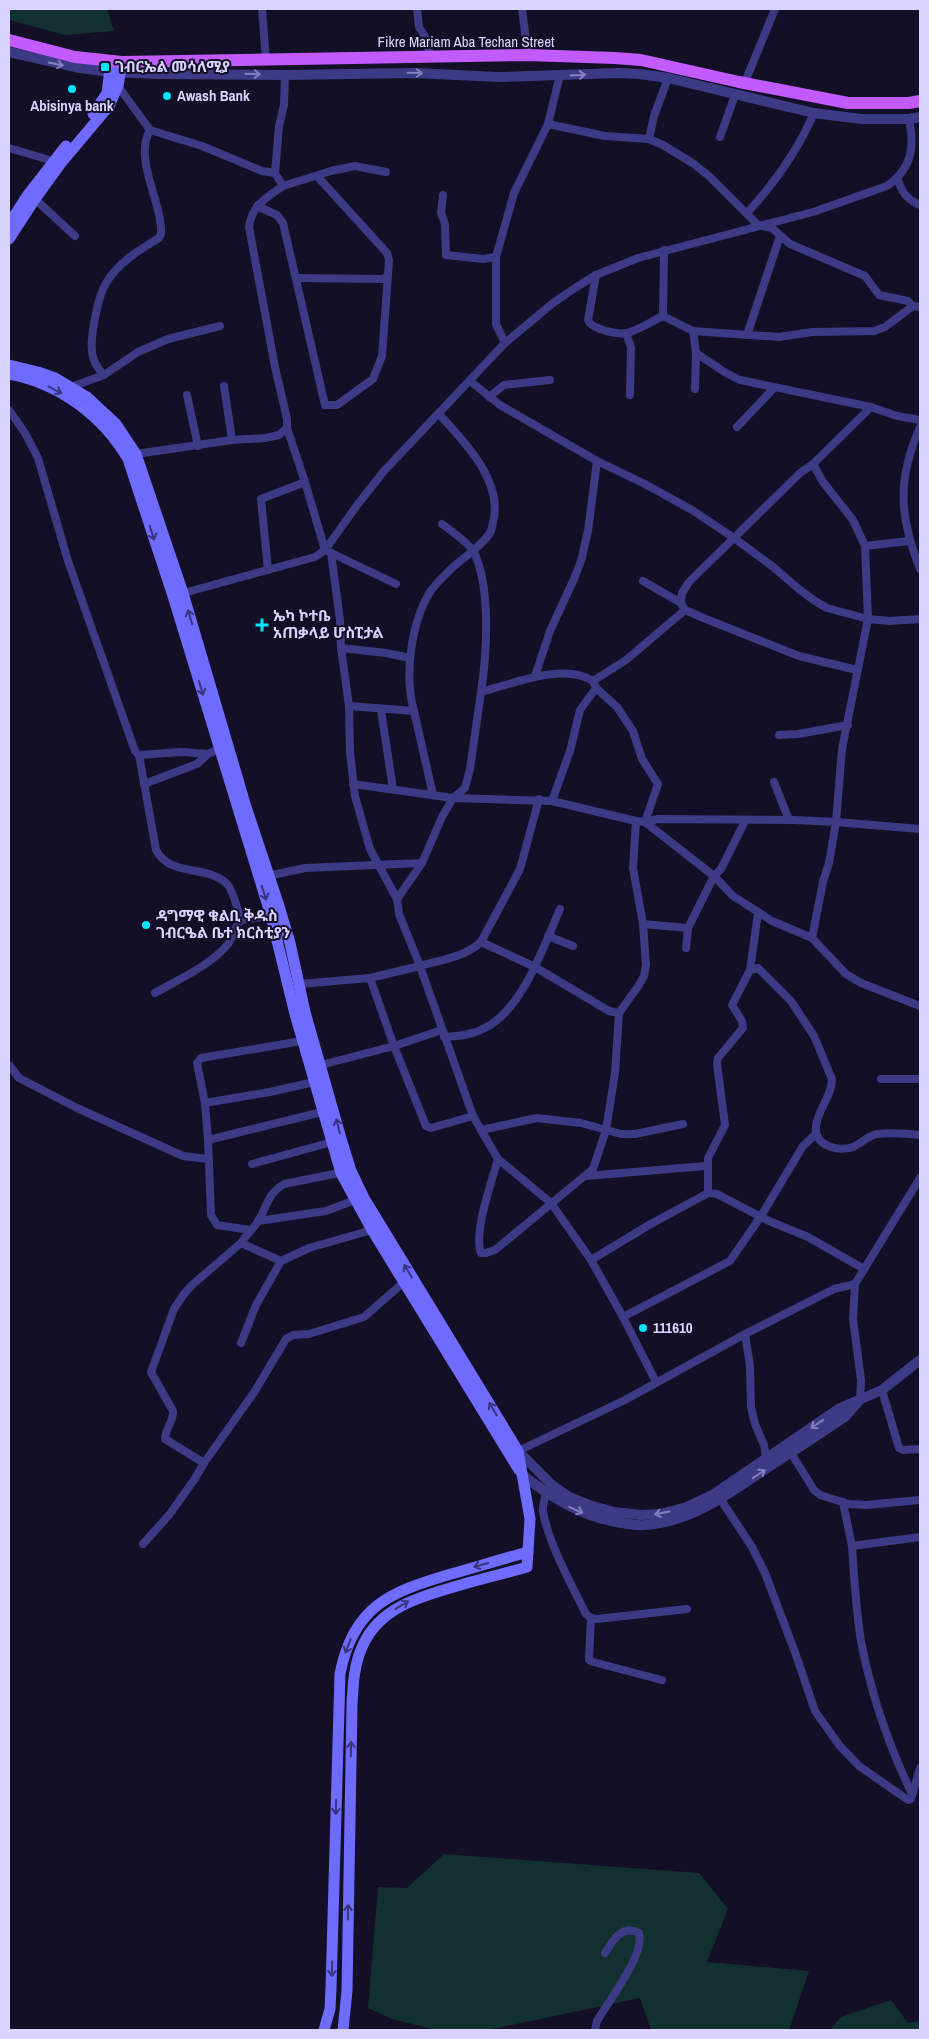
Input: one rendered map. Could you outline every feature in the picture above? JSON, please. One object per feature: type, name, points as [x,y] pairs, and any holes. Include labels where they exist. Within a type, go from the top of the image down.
[{"type":"main road","name":"Fikre Mariam Aba Techan Street","points":[[9,40],[116,67],[266,60],[528,55],[641,60],[848,103],[910,103],[920,101]]},
{"type":"main road","points":[[9,239],[35,199],[109,106],[118,86],[116,67]]},
{"type":"main road","points":[[9,224],[53,161],[101,103],[107,93],[116,67]]},
{"type":"main road","points":[[9,365],[38,372],[71,387],[100,407],[116,424],[136,454],[178,595],[218,749],[271,916],[302,1041],[332,1142],[346,1172],[364,1198],[518,1451],[530,1519],[527,1567],[413,1599],[383,1618],[363,1644],[358,1658],[353,1695],[347,1992],[343,2030]]},
{"type":"main road","points":[[9,374],[35,381],[66,396],[93,415],[118,443],[128,459],[178,595]]},
{"type":"main road","points":[[218,749],[279,906],[346,1172],[355,1200],[521,1474]]},
{"type":"main road","points":[[324,2030],[330,2009],[331,1988],[340,1674],[350,1639],[360,1623],[374,1608],[390,1596],[410,1586],[528,1552]]},
{"type":"street","points":[[262,9],[266,60]]},
{"type":"street","points":[[417,9],[419,27],[427,40],[430,58]]},
{"type":"street","points":[[522,9],[528,55]]},
{"type":"street","points":[[745,82],[775,9]]},
{"type":"street","points":[[9,52],[51,63],[285,75],[414,73],[499,77],[619,73],[668,78],[814,113],[860,119],[909,119],[920,117]]},
{"type":"street","points":[[283,186],[275,173],[279,126],[284,105],[285,75]]},
{"type":"street","points":[[505,343],[496,324],[496,257],[514,193],[548,124],[560,75]]},
{"type":"street","points":[[649,139],[654,116],[668,78]]},
{"type":"street","points":[[118,86],[150,130],[209,149],[262,171],[275,173]]},
{"type":"street","points":[[720,137],[735,95]]},
{"type":"street","points":[[747,213],[778,176],[814,113]]},
{"type":"street","points":[[178,595],[328,552],[358,504],[384,471],[505,343],[553,303],[596,275],[664,250],[813,212],[887,186],[897,178],[906,166],[911,153],[913,140],[909,119]]},
{"type":"street","points":[[548,124],[605,136],[649,139],[672,150],[710,177],[758,225],[772,228],[790,244],[865,276],[879,295],[908,301],[917,306],[885,327],[874,331],[812,332],[779,337],[693,331],[663,316]]},
{"type":"street","points":[[104,375],[94,360],[91,351],[94,328],[105,284],[124,262],[159,238],[161,234],[147,169],[145,145],[150,130]]},
{"type":"street","points":[[9,148],[53,161]]},
{"type":"street","points":[[386,172],[355,166],[283,186],[257,206],[253,211],[249,227],[275,367],[287,419],[287,428],[328,552],[340,620],[341,648],[349,706],[353,784],[370,848],[397,900],[399,914],[420,966],[473,1116],[498,1159],[551,1203],[591,1260],[656,1382]]},
{"type":"street","points":[[257,206],[277,215],[283,223],[325,405],[337,405],[373,379],[382,356],[389,260],[387,253],[317,176]]},
{"type":"street","points":[[897,178],[903,193],[908,199],[920,205]]},
{"type":"street","points":[[443,195],[441,213],[445,224],[446,255],[482,259],[496,257]]},
{"type":"street","points":[[35,199],[75,236]]},
{"type":"street","points":[[747,335],[780,236]]},
{"type":"street","points":[[663,316],[664,250]]},
{"type":"street","points":[[296,278],[384,279],[388,275]]},
{"type":"street","points":[[596,275],[588,315],[589,324],[596,328],[626,333],[663,316]]},
{"type":"street","points":[[71,387],[104,375],[138,352],[168,339],[220,326]]},
{"type":"street","points":[[693,331],[696,353],[696,389]]},
{"type":"street","points":[[626,333],[631,346],[630,395]]},
{"type":"street","points":[[696,353],[740,380],[871,407],[897,416],[920,420]]},
{"type":"street","points":[[489,397],[504,385],[550,380]]},
{"type":"street","points":[[470,381],[489,397],[597,461],[645,484],[692,510],[772,566],[815,601],[828,608],[868,619],[890,621],[920,619]]},
{"type":"street","points":[[224,386],[232,440]]},
{"type":"street","points":[[737,427],[774,388]]},
{"type":"street","points":[[187,395],[198,446]]},
{"type":"street","points":[[683,606],[682,593],[689,582],[800,472],[813,464],[871,407]]},
{"type":"street","points":[[9,410],[25,433],[38,458],[71,570],[130,742],[139,755],[156,850],[160,858],[175,867],[215,876],[228,885],[241,920]]},
{"type":"street","points":[[433,795],[408,680],[410,658],[418,619],[430,592],[446,573],[490,533],[494,518],[495,501],[491,485],[477,462],[459,436],[438,414]]},
{"type":"street","points":[[920,427],[907,466],[902,493],[904,518],[909,541],[920,568]]},
{"type":"street","points":[[136,454],[232,440],[265,438],[279,435],[287,428]]},
{"type":"street","points":[[535,676],[550,631],[581,561],[588,531],[597,461]]},
{"type":"street","points":[[812,938],[823,882],[829,863],[836,822],[842,750],[868,619],[865,546],[853,520],[823,482],[813,464]]},
{"type":"street","points":[[268,570],[261,499],[305,482]]},
{"type":"street","points":[[397,900],[422,863],[442,817],[453,798],[465,788],[470,769],[486,662],[485,606],[473,550],[442,524]]},
{"type":"street","points":[[865,546],[909,541]]},
{"type":"street","points":[[328,552],[396,584]]},
{"type":"street","points":[[643,582],[683,606],[799,656],[857,670]]},
{"type":"street","points":[[552,800],[570,751],[580,710],[595,684],[626,660],[683,606]]},
{"type":"street","points":[[341,648],[386,652],[410,658]]},
{"type":"street","points":[[481,692],[535,676],[564,674],[588,677],[617,707],[633,731],[642,759],[658,784],[645,822]]},
{"type":"street","points":[[349,706],[381,710],[414,711]]},
{"type":"street","points":[[381,710],[393,789]]},
{"type":"street","points":[[779,735],[798,734],[848,725]]},
{"type":"street","points":[[139,755],[218,749]]},
{"type":"street","points":[[144,784],[197,764],[218,749]]},
{"type":"street","points":[[774,782],[789,820]]},
{"type":"street","points":[[353,784],[453,798],[552,800],[645,822],[658,819],[789,820],[920,829]]},
{"type":"street","points":[[300,984],[370,978],[420,966],[473,949],[481,942],[520,869],[539,799]]},
{"type":"street","points":[[498,1159],[479,1229],[478,1246],[481,1253],[496,1250],[593,1169],[606,1130],[616,1073],[619,1013],[644,976],[646,965],[643,924],[633,868],[636,821]]},
{"type":"street","points":[[686,948],[688,928],[714,876],[721,869],[745,821]]},
{"type":"street","points":[[645,822],[714,876],[733,896],[772,921],[812,938],[846,974],[878,990],[920,1006]]},
{"type":"street","points":[[268,876],[305,868],[422,863]]},
{"type":"street","points":[[320,1065],[443,1034],[465,1036],[487,1028],[522,991],[535,967],[560,909]]},
{"type":"street","points":[[708,1193],[706,1166],[710,1152],[725,1125],[717,1064],[718,1058],[743,1028],[742,1021],[732,1005],[750,970],[758,913]]},
{"type":"street","points":[[155,993],[212,959],[229,943],[234,928],[241,920],[271,916]]},
{"type":"street","points":[[643,924],[688,928]]},
{"type":"street","points":[[548,936],[573,946]]},
{"type":"street","points":[[481,942],[535,967],[608,1010],[619,1013]]},
{"type":"street","points":[[623,1317],[730,1261],[761,1216],[803,1146],[816,1134],[818,1117],[832,1086],[832,1079],[814,1036],[791,1001],[758,968],[750,970]]},
{"type":"street","points":[[370,978],[394,1046],[426,1126],[431,1128],[473,1116]]},
{"type":"street","points":[[250,1230],[223,1227],[214,1220],[212,1215],[205,1103],[197,1063],[202,1058],[302,1041]]},
{"type":"street","points":[[9,1065],[19,1078],[92,1115],[182,1156],[208,1160]]},
{"type":"street","points":[[881,1079],[920,1079]]},
{"type":"street","points":[[205,1103],[314,1082]]},
{"type":"street","points":[[208,1140],[322,1112]]},
{"type":"street","points":[[481,1130],[538,1118],[581,1123],[621,1134],[635,1134],[683,1124]]},
{"type":"street","points":[[816,1134],[825,1145],[843,1148],[851,1148],[874,1134],[920,1135]]},
{"type":"street","points":[[252,1164],[332,1142]]},
{"type":"street","points":[[586,1176],[706,1166]]},
{"type":"street","points":[[204,1463],[164,1439],[164,1435],[174,1415],[173,1410],[152,1376],[151,1367],[174,1309],[184,1294],[241,1243],[258,1221],[268,1198],[284,1184],[346,1172]]},
{"type":"street","points":[[854,1284],[834,1289],[744,1334],[625,1400],[518,1451],[537,1472],[564,1493],[589,1505],[614,1512],[641,1515],[662,1514],[686,1507],[729,1489],[791,1453],[846,1416],[860,1401],[862,1380],[853,1319],[854,1284],[920,1178]]},
{"type":"street","points":[[591,1260],[649,1225],[708,1193],[717,1194],[769,1221],[808,1237],[864,1269]]},
{"type":"street","points":[[258,1221],[326,1211],[355,1200]]},
{"type":"street","points":[[241,1343],[256,1305],[281,1261],[309,1248],[372,1230]]},
{"type":"street","points":[[241,1243],[281,1261]]},
{"type":"street","points":[[143,1544],[169,1515],[255,1391],[286,1339],[364,1317],[404,1282]]},
{"type":"street","points":[[744,1334],[750,1366],[751,1407],[755,1424],[764,1445],[766,1458]]},
{"type":"street","points":[[521,1474],[565,1505],[586,1514],[612,1521],[644,1526],[675,1520],[721,1500],[729,1489],[766,1458],[840,1408],[882,1390],[920,1360]]},
{"type":"street","points":[[882,1390],[899,1448],[902,1450],[920,1449]]},
{"type":"street","points":[[791,1453],[814,1490],[820,1495],[843,1502],[866,1505],[920,1500]]},
{"type":"street","points":[[546,1493],[543,1510],[548,1530],[586,1614],[591,1618],[610,1618],[687,1609]]},
{"type":"street","points":[[721,1500],[752,1547],[765,1573],[796,1655],[814,1711],[839,1745],[859,1766],[908,1800],[911,1799],[920,1768]]},
{"type":"street","points":[[843,1502],[852,1546],[856,1604],[864,1651],[876,1702],[896,1760],[912,1794]]},
{"type":"street","points":[[852,1546],[920,1537]]},
{"type":"street","points":[[591,1618],[589,1660],[662,1680]]},
{"type":"street","points":[[595,2030],[597,2021],[632,1965],[640,1947],[641,1938],[639,1932],[624,1931],[615,1936],[605,1953]]},
{"type":"green space","points":[[9,9],[107,9],[114,31],[65,35],[9,20]]},
{"type":"green space","points":[[444,1854],[699,1873],[728,1909],[707,1962],[809,1971],[789,2030],[651,2030],[640,1998],[488,2030],[435,2030],[392,2019],[368,2008],[378,1887],[407,1888]]},
{"type":"green space","points":[[891,2000],[908,2023],[920,2021],[920,2030],[830,2030],[841,2017]]},
{"type":"place","name":"ገብርኤል መሳለሚያ","points":[[105,67]]},
{"type":"place","name":"Abisinya bank","points":[[72,89]]},
{"type":"place","name":"Awash Bank","points":[[167,96]]},
{"type":"place","name":"ኤካ ኮተቤ አጠቃላይ ሆስፒታል","points":[[262,625]]},
{"type":"place","name":"ዳግማዊ ቁልቢ ቅዱስ ገብርዔል ቤተ ክርስቲያን","points":[[146,925]]},
{"type":"place","name":"111610","points":[[643,1328]]}]
